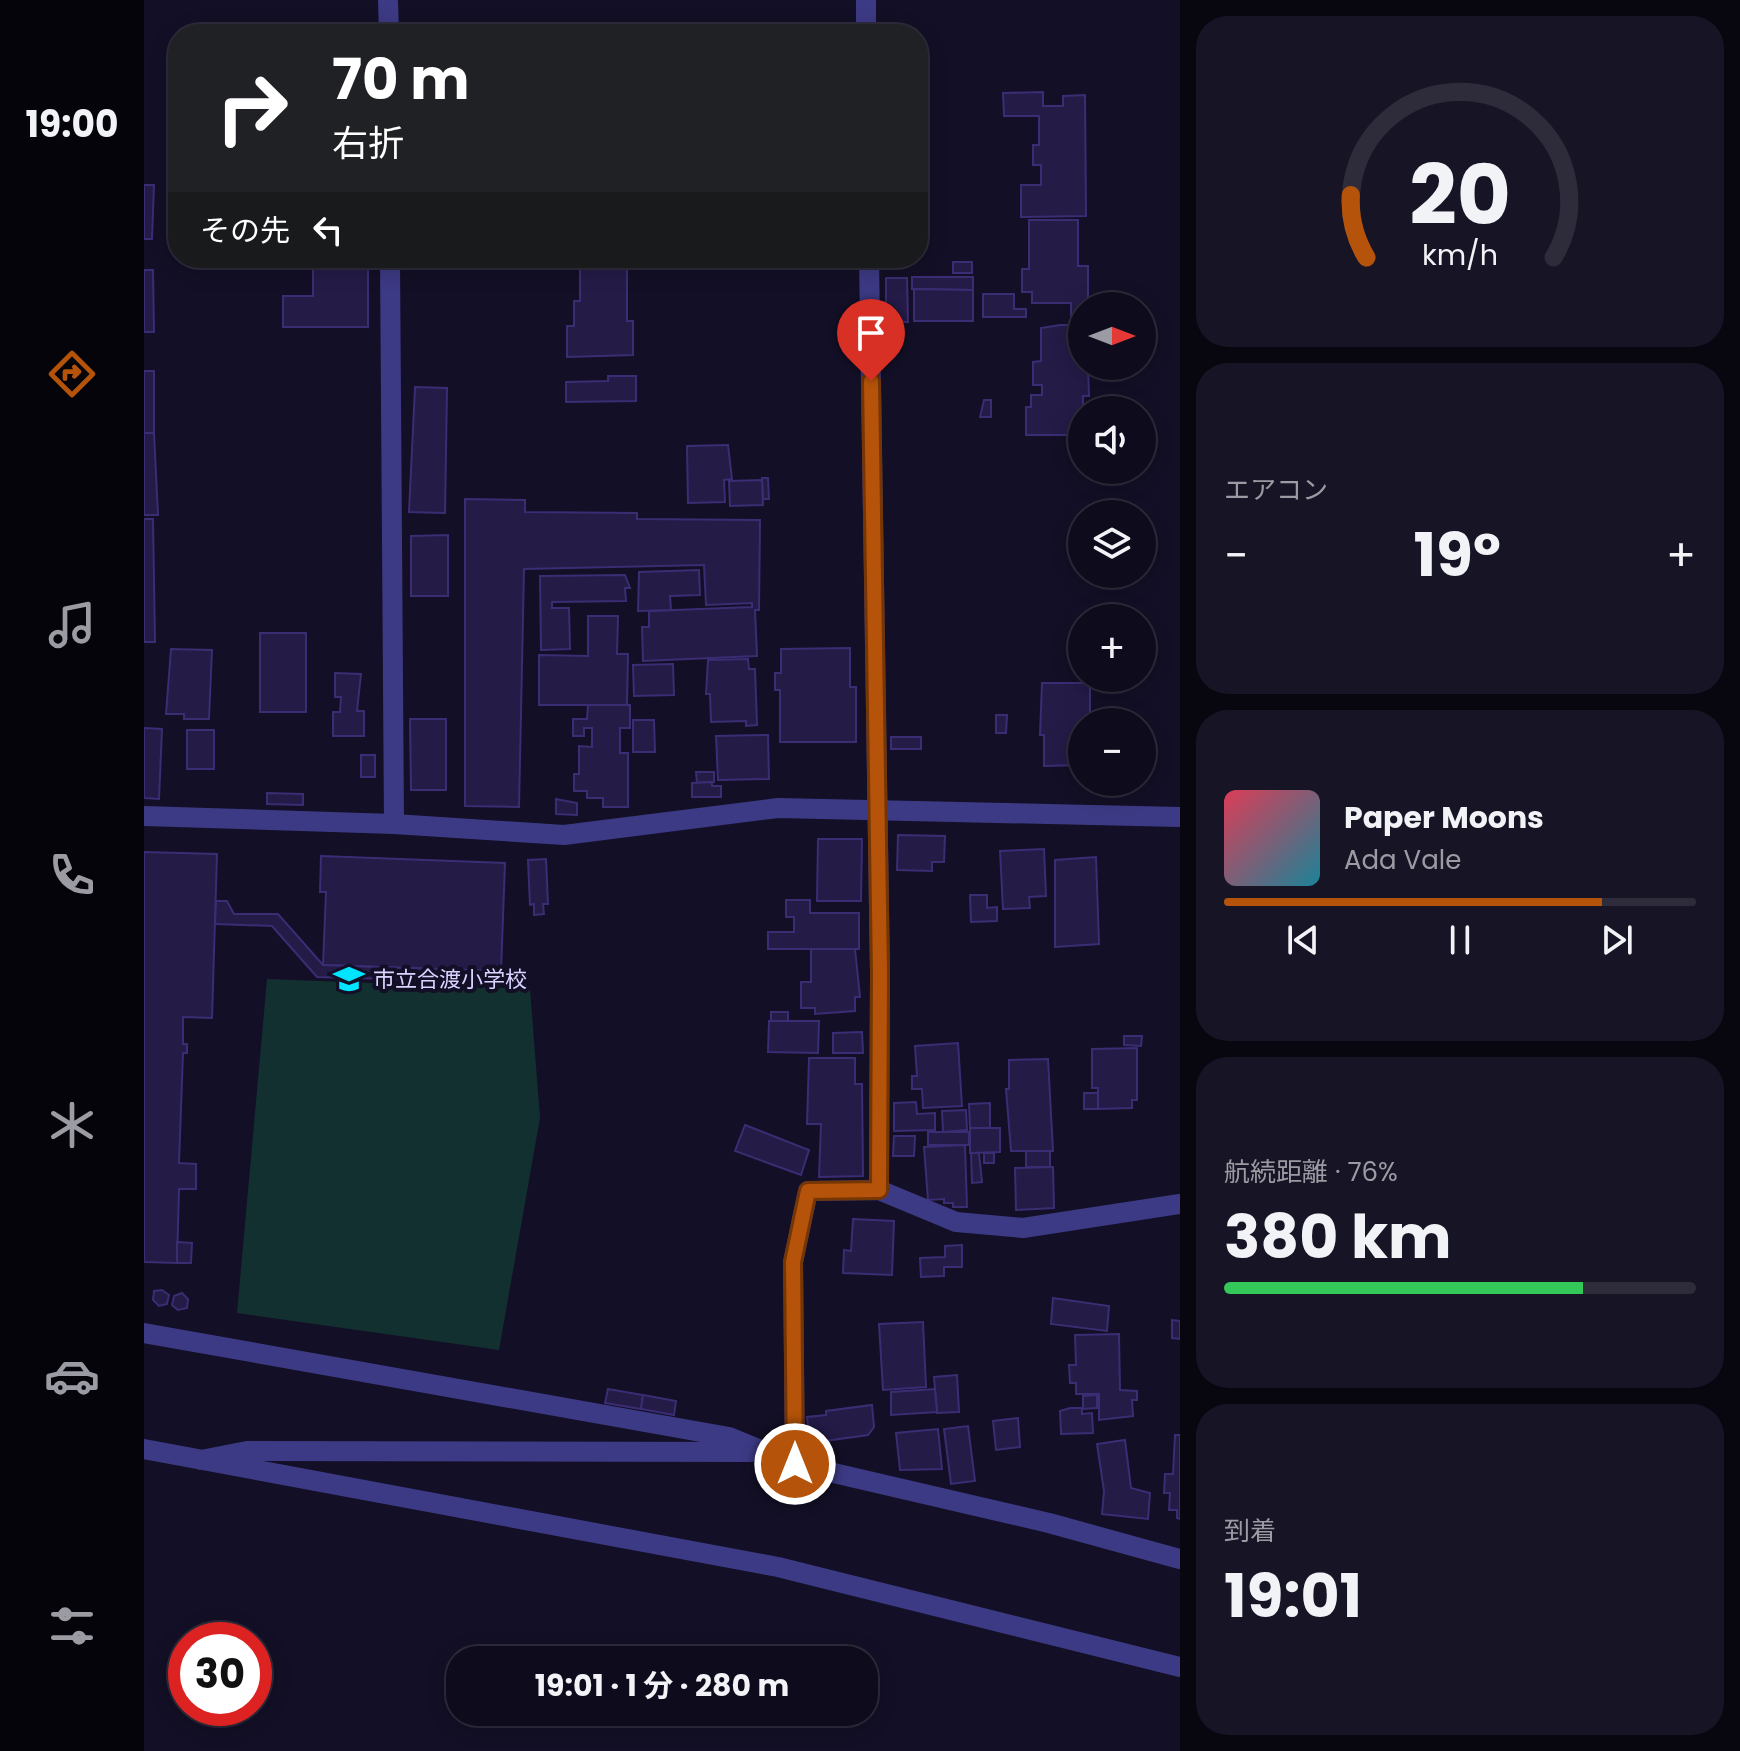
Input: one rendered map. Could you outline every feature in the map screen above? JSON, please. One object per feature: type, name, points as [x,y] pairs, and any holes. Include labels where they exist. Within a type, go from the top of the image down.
[{"type":"street","points":[[388,0],[389,24]]},
{"type":"street","points":[[866,0],[866,24]]},
{"type":"street","points":[[390,268],[394,824]]},
{"type":"street","points":[[869,268],[879,1190]]},
{"type":"street","points":[[144,816],[394,824],[564,835],[778,808],[1180,817]]},
{"type":"street","points":[[795,1464],[793,1262],[808,1191],[879,1190],[956,1222],[1023,1228],[1180,1204]]},
{"type":"street","points":[[144,1333],[729,1437],[795,1464],[1049,1523],[1180,1559]]},
{"type":"street","points":[[144,1449],[500,1512],[778,1567],[1180,1667]]},
{"type":"street","points":[[197,1460],[247,1451],[763,1452]]},
{"type":"green space","points":[[267,979],[530,989],[540,1118],[499,1350],[237,1313]]},
{"type":"building","points":[[1043,92],[1043,106],[1063,106],[1063,96],[1085,95],[1086,216],[1021,217],[1021,185],[1041,185],[1041,165],[1033,165],[1033,145],[1039,145],[1039,116],[1004,116],[1003,93]]},
{"type":"building","points":[[144,185],[154,185],[152,239],[144,239]]},
{"type":"building","points":[[1029,220],[1078,220],[1078,266],[1088,266],[1088,292],[1068,292],[1068,303],[1032,303],[1032,292],[1022,292],[1022,269],[1029,269]]},
{"type":"building","points":[[953,262],[972,262],[972,273],[953,273]]},
{"type":"building","points":[[313,268],[368,268],[368,327],[283,327],[283,296],[313,296]]},
{"type":"building","points":[[580,268],[627,268],[627,321],[633,321],[633,355],[567,357],[567,326],[574,326],[574,301],[580,301]]},
{"type":"building","points":[[144,270],[153,270],[154,332],[144,332]]},
{"type":"building","points":[[912,277],[973,277],[973,290],[912,289]]},
{"type":"building","points":[[886,278],[907,278],[908,322],[886,322]]},
{"type":"building","points":[[914,289],[973,290],[973,321],[914,321]]},
{"type":"building","points":[[983,294],[1014,294],[1014,309],[1026,309],[1026,317],[983,317]]},
{"type":"building","points":[[1068,325],[1068,380],[1088,380],[1089,396],[1068,396],[1068,435],[1026,435],[1026,407],[1031,407],[1031,395],[1042,395],[1042,385],[1033,385],[1033,362],[1041,361],[1041,328]]},
{"type":"building","points":[[144,371],[154,371],[154,433],[144,433]]},
{"type":"building","points":[[608,376],[636,376],[636,401],[566,402],[566,382],[608,381]]},
{"type":"building","points":[[415,387],[447,388],[445,513],[409,512]]},
{"type":"building","points":[[984,400],[991,400],[991,417],[980,417]]},
{"type":"building","points":[[144,433],[154,433],[158,515],[144,515]]},
{"type":"building","points":[[728,445],[732,479],[724,480],[725,502],[688,503],[687,446]]},
{"type":"building","points":[[762,478],[768,478],[769,499],[763,499]]},
{"type":"building","points":[[762,480],[763,505],[730,506],[729,481]]},
{"type":"building","points":[[465,499],[525,500],[525,512],[637,513],[637,519],[760,520],[759,610],[755,610],[757,656],[643,661],[642,627],[649,627],[649,611],[752,607],[752,603],[706,605],[704,565],[524,569],[519,807],[465,806]]},
{"type":"building","points":[[144,519],[153,519],[155,642],[144,642]]},
{"type":"building","points":[[448,535],[448,596],[411,596],[411,536]]},
{"type":"building","points":[[699,570],[700,595],[670,596],[671,610],[638,611],[639,572]]},
{"type":"building","points":[[625,575],[630,588],[625,588],[626,601],[552,602],[552,608],[569,608],[570,649],[541,650],[540,576]]},
{"type":"building","points":[[588,616],[618,616],[617,654],[628,654],[627,705],[539,705],[539,655],[588,656]]},
{"type":"building","points":[[260,633],[306,633],[306,712],[260,712]]},
{"type":"building","points":[[850,648],[850,687],[856,687],[856,742],[780,742],[780,690],[775,690],[775,673],[781,673],[781,649]]},
{"type":"building","points":[[171,649],[212,650],[209,719],[184,719],[184,714],[166,714]]},
{"type":"building","points":[[748,659],[749,669],[755,669],[757,725],[746,726],[746,721],[711,722],[710,694],[706,694],[708,660]]},
{"type":"building","points":[[673,664],[674,695],[634,696],[633,665]]},
{"type":"building","points":[[335,673],[361,674],[357,711],[364,711],[364,736],[333,736],[333,712],[340,712],[341,697],[335,697]]},
{"type":"building","points":[[1042,683],[1068,683],[1068,692],[1090,692],[1090,708],[1068,708],[1068,765],[1044,766],[1044,735],[1040,735]]},
{"type":"building","points":[[588,705],[630,705],[630,728],[620,728],[620,753],[628,753],[628,807],[603,807],[603,798],[587,798],[587,791],[574,791],[574,774],[579,774],[579,746],[592,747],[592,728],[584,728],[584,736],[573,736],[573,719],[587,719]]},
{"type":"building","points":[[996,715],[1007,715],[1006,733],[996,733]]},
{"type":"building","points":[[410,719],[446,719],[446,790],[411,790]]},
{"type":"building","points":[[633,720],[654,720],[655,752],[633,752]]},
{"type":"building","points":[[144,728],[162,729],[159,799],[144,798]]},
{"type":"building","points":[[187,730],[214,730],[214,769],[187,769]]},
{"type":"building","points":[[768,735],[769,779],[718,780],[716,736]]},
{"type":"building","points":[[891,737],[921,737],[921,749],[891,749]]},
{"type":"building","points":[[361,755],[375,755],[375,777],[361,777]]},
{"type":"building","points":[[696,772],[714,772],[714,782],[697,783]]},
{"type":"building","points":[[712,782],[712,786],[721,786],[721,797],[692,797],[692,783]]},
{"type":"building","points":[[267,793],[303,794],[303,805],[267,804]]},
{"type":"building","points":[[556,799],[577,803],[577,815],[556,814]]},
{"type":"building","points":[[898,835],[945,836],[944,862],[932,862],[932,871],[897,870]]},
{"type":"building","points":[[818,839],[862,839],[861,901],[817,901]]},
{"type":"building","points":[[1044,849],[1046,896],[1029,897],[1030,908],[1003,909],[1000,851]]},
{"type":"building","points":[[144,852],[217,854],[212,1018],[183,1017],[183,1044],[187,1044],[187,1053],[183,1053],[179,1163],[196,1164],[196,1189],[179,1189],[177,1263],[144,1262]]},
{"type":"building","points":[[321,856],[505,863],[501,971],[323,965],[326,892],[320,892]]},
{"type":"building","points":[[1096,857],[1099,944],[1055,947],[1055,860]]},
{"type":"building","points":[[546,859],[548,904],[543,904],[544,914],[534,915],[534,904],[530,905],[528,860]]},
{"type":"building","points":[[970,895],[987,895],[987,908],[997,907],[997,921],[971,922]]},
{"type":"building","points":[[786,900],[810,900],[810,913],[859,913],[859,949],[768,949],[768,932],[794,932],[794,917],[786,917]]},
{"type":"building","points":[[216,901],[227,901],[234,914],[278,914],[323,965],[461,970],[461,981],[317,977],[272,926],[215,924]]},
{"type":"building","points":[[811,949],[855,949],[860,997],[855,997],[855,1011],[815,1014],[815,1008],[801,1008],[801,982],[811,982]]},
{"type":"building","points":[[469,970],[487,970],[487,977],[469,977]]},
{"type":"building","points":[[771,1012],[788,1012],[788,1021],[771,1021]]},
{"type":"building","points":[[769,1021],[819,1021],[818,1053],[768,1052]]},
{"type":"building","points":[[862,1032],[863,1053],[833,1053],[833,1033]]},
{"type":"building","points":[[1124,1036],[1142,1036],[1141,1046],[1124,1045]]},
{"type":"building","points":[[958,1043],[962,1106],[923,1108],[922,1089],[912,1089],[912,1076],[917,1076],[915,1046]]},
{"type":"building","points":[[1137,1048],[1137,1100],[1132,1100],[1132,1108],[1098,1109],[1098,1088],[1092,1088],[1092,1049]]},
{"type":"building","points":[[809,1058],[855,1058],[855,1084],[862,1084],[863,1176],[819,1177],[821,1124],[807,1124]]},
{"type":"building","points":[[1048,1059],[1053,1151],[1011,1151],[1006,1089],[1009,1089],[1009,1060]]},
{"type":"building","points":[[1084,1093],[1098,1093],[1098,1109],[1084,1109]]},
{"type":"building","points":[[916,1102],[917,1114],[935,1113],[935,1130],[894,1131],[894,1103]]},
{"type":"building","points":[[990,1103],[990,1128],[970,1128],[969,1104]]},
{"type":"building","points":[[966,1110],[967,1130],[943,1132],[942,1111]]},
{"type":"building","points":[[745,1125],[809,1150],[801,1175],[735,1151]]},
{"type":"building","points":[[970,1128],[1000,1128],[1000,1152],[970,1153]]},
{"type":"building","points":[[928,1132],[969,1132],[969,1145],[928,1145]]},
{"type":"building","points":[[894,1136],[915,1136],[914,1156],[893,1156]]},
{"type":"building","points":[[965,1145],[967,1207],[953,1207],[953,1203],[944,1203],[944,1199],[928,1200],[924,1147]]},
{"type":"building","points":[[1026,1151],[1050,1151],[1050,1167],[1026,1167]]},
{"type":"building","points":[[971,1153],[979,1153],[982,1182],[972,1183]]},
{"type":"building","points":[[984,1153],[994,1153],[994,1163],[984,1163]]},
{"type":"building","points":[[1053,1167],[1054,1208],[1016,1210],[1015,1168]]},
{"type":"building","points":[[853,1219],[894,1221],[892,1275],[843,1273],[844,1250],[851,1251]]},
{"type":"building","points":[[177,1242],[192,1243],[191,1263],[177,1263]]},
{"type":"building","points":[[962,1245],[962,1267],[944,1267],[944,1276],[921,1277],[920,1258],[945,1257],[945,1246]]},
{"type":"building","points":[[162,1290],[169,1295],[167,1304],[159,1306],[153,1300],[154,1291]]},
{"type":"building","points":[[182,1293],[188,1299],[187,1308],[178,1310],[172,1305],[174,1296]]},
{"type":"building","points":[[1053,1298],[1109,1306],[1107,1331],[1051,1324]]},
{"type":"building","points":[[1172,1320],[1180,1321],[1180,1339],[1172,1338]]},
{"type":"building","points":[[923,1322],[926,1387],[883,1390],[879,1324]]},
{"type":"building","points":[[1119,1334],[1120,1390],[1137,1391],[1137,1400],[1132,1400],[1133,1416],[1099,1420],[1099,1394],[1076,1394],[1076,1383],[1070,1383],[1069,1365],[1076,1365],[1075,1335]]},
{"type":"building","points":[[957,1375],[959,1412],[937,1413],[934,1377]]},
{"type":"building","points":[[608,1389],[643,1395],[641,1409],[605,1403]]},
{"type":"building","points":[[935,1389],[937,1412],[891,1415],[891,1392]]},
{"type":"building","points":[[643,1395],[676,1401],[674,1415],[641,1409]]},
{"type":"building","points":[[1097,1395],[1097,1408],[1083,1409],[1083,1396]]},
{"type":"building","points":[[872,1405],[874,1427],[868,1435],[810,1443],[807,1417],[826,1415],[826,1411]]},
{"type":"building","points":[[1082,1408],[1082,1414],[1092,1413],[1093,1433],[1061,1434],[1060,1411]]},
{"type":"building","points":[[1018,1418],[1020,1447],[996,1450],[993,1421]]},
{"type":"building","points":[[968,1426],[975,1481],[951,1484],[944,1429]]},
{"type":"building","points":[[938,1429],[942,1469],[900,1470],[896,1433]]},
{"type":"building","points":[[1175,1435],[1180,1435],[1180,1519],[1177,1518],[1177,1510],[1169,1510],[1170,1493],[1164,1493],[1165,1474],[1173,1474]]},
{"type":"building","points":[[1125,1440],[1131,1488],[1150,1493],[1148,1519],[1102,1514],[1104,1491],[1097,1444]]},
{"type":"place","name":"市立合渡小学校","points":[[349,979]]},
{"type":"route","points":[[795,1464],[793,1262],[808,1191],[879,1190],[880,973],[871,381]]}]
